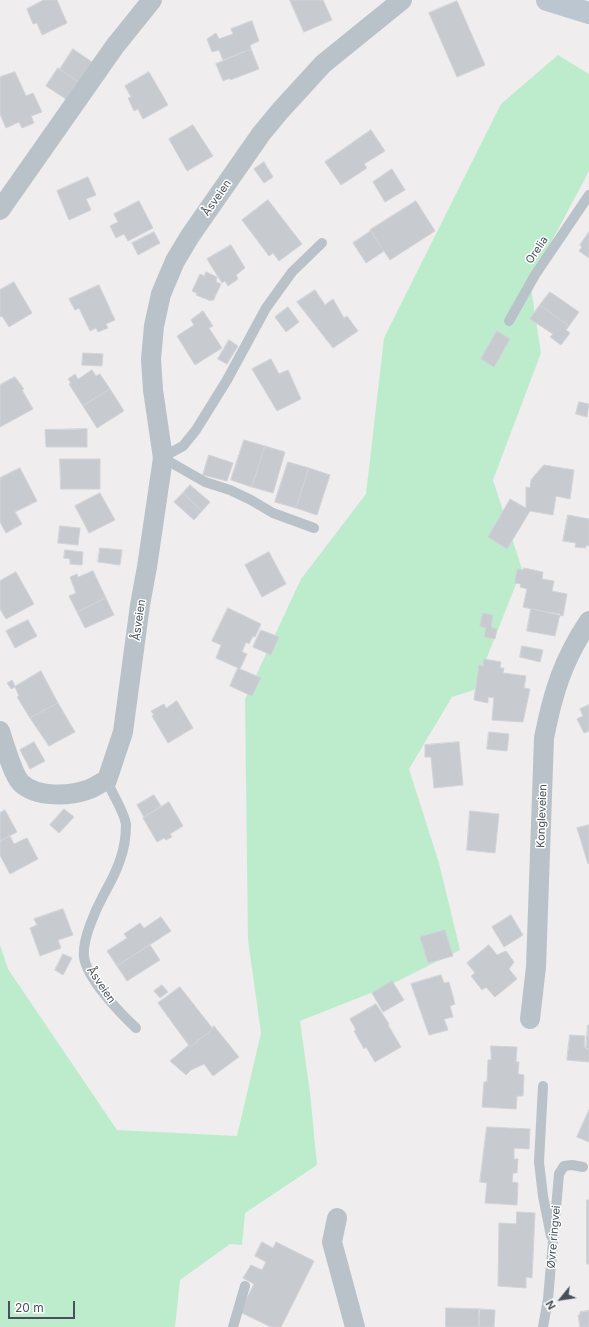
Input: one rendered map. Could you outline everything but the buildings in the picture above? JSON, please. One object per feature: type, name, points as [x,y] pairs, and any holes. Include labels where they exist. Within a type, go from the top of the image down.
[{"type":"street","points":[[0,210],[115,46],[152,0]]},
{"type":"street","name":"Åsveien","points":[[107,780],[123,732],[140,605],[163,456],[153,390],[151,359],[154,326],[161,294],[175,261],[190,236],[261,134],[323,64],[402,0]]},
{"type":"street","points":[[547,0],[589,13]]},
{"type":"street","name":"Kongleveien","points":[[530,1019],[536,967],[544,738],[551,701],[562,669],[577,639],[589,621]]},
{"type":"street","points":[[0,731],[8,755],[21,783],[38,792],[62,794],[87,790],[107,780]]},
{"type":"street","points":[[337,1218],[332,1242],[354,1327]]},
{"type":"lane","name":"Orelia","points":[[509,321],[535,275],[589,195]]},
{"type":"lane","points":[[163,456],[183,446],[196,430],[227,380],[266,308],[292,272],[322,243]]},
{"type":"lane","points":[[163,456],[205,482],[230,490],[273,513],[314,528]]},
{"type":"lane","name":"Åsveien","points":[[107,780],[126,823],[124,842],[121,863],[114,879],[104,895],[86,936],[84,957],[92,975],[104,994],[136,1028]]},
{"type":"lane","points":[[543,1086],[539,1162],[543,1196],[553,1251]]},
{"type":"lane","name":"Øvre ringvei","points":[[543,1327],[553,1251],[559,1174],[564,1166],[572,1165],[583,1167]]},
{"type":"lane","points":[[233,1327],[245,1286]]},
{"type":"green space","points":[[558,55],[589,74],[589,171],[530,282],[541,353],[493,480],[522,569],[474,690],[452,697],[409,769],[439,863],[460,950],[386,987],[300,1021],[310,1093],[317,1165],[245,1213],[242,1245],[230,1244],[180,1280],[175,1327],[0,1327],[0,945],[8,969],[117,1130],[237,1136],[261,1033],[248,940],[245,699],[301,579],[366,494],[384,338],[501,104]]}]
